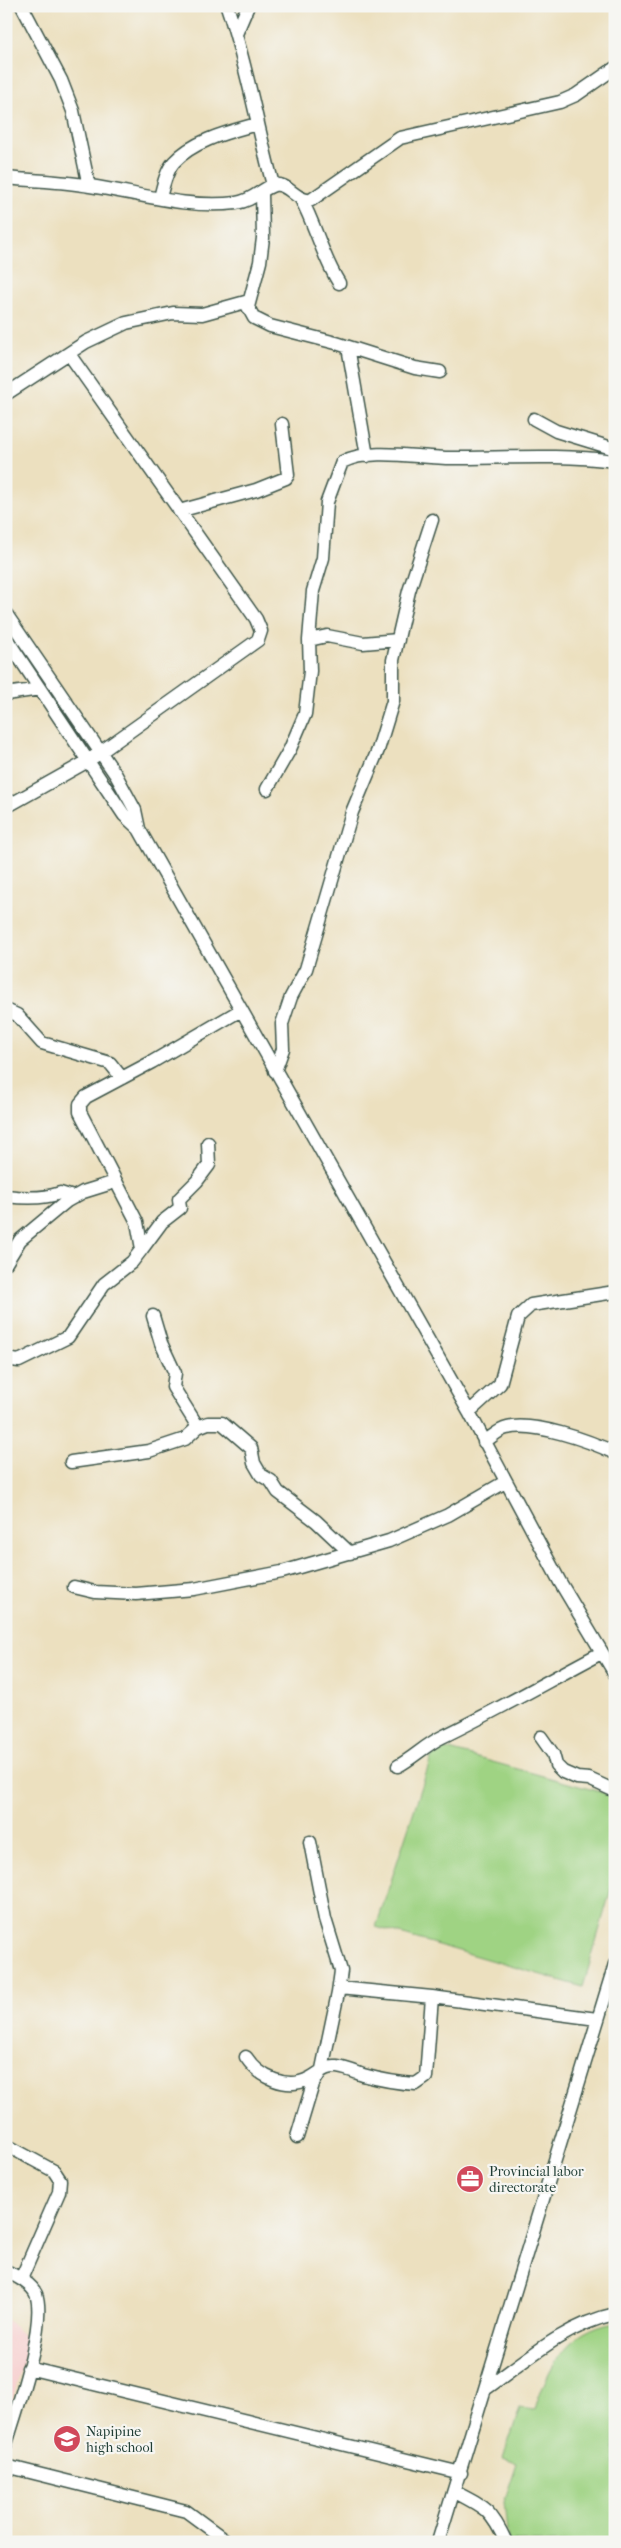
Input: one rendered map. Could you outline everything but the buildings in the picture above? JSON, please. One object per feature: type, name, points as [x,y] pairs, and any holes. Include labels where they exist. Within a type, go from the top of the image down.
[{"type":"street","points":[[22,6],[61,80],[73,111],[89,186]]},
{"type":"street","points":[[227,6],[236,34],[273,186]]},
{"type":"street","points":[[236,34],[248,6]]},
{"type":"street","points":[[6,178],[89,186],[190,204],[224,204],[252,199],[273,186],[282,187],[301,199],[311,200],[322,195],[400,138],[560,102],[584,90],[615,68]]},
{"type":"street","points":[[160,198],[168,172],[174,162],[185,153],[228,132],[257,124]]},
{"type":"street","points":[[262,192],[263,238],[260,262],[248,307],[254,318],[270,326],[348,347],[415,368],[440,372]]},
{"type":"street","points":[[301,199],[311,219],[325,259],[339,283]]},
{"type":"street","points":[[6,394],[101,334],[126,323],[172,313],[196,314],[216,311],[250,301]]},
{"type":"street","points":[[348,347],[367,456]]},
{"type":"street","points":[[6,807],[88,761],[258,640],[260,635],[260,626],[256,619],[69,354]]},
{"type":"street","points":[[534,419],[556,431],[615,449]]},
{"type":"street","points":[[179,512],[256,490],[286,478],[288,475],[282,424]]},
{"type":"street","points":[[267,789],[290,749],[305,714],[310,671],[309,640],[313,591],[323,558],[329,495],[342,462],[351,457],[367,456],[448,458],[585,457],[615,461]]},
{"type":"street","points":[[275,1071],[283,1049],[282,1024],[291,997],[306,968],[352,812],[378,750],[393,701],[392,674],[408,591],[432,520]]},
{"type":"street","points":[[6,614],[101,752],[135,810],[139,829],[469,1412],[505,1482],[601,1653],[615,1674]]},
{"type":"street","points":[[309,640],[327,636],[363,643],[398,640]]},
{"type":"street","points":[[6,638],[124,815],[139,829]]},
{"type":"street","points":[[6,694],[40,688]]},
{"type":"street","points":[[52,706],[65,698]]},
{"type":"street","points":[[6,1010],[17,1015],[42,1043],[110,1063],[122,1078]]},
{"type":"street","points":[[142,1249],[137,1222],[80,1112],[80,1104],[86,1097],[241,1010]]},
{"type":"street","points":[[6,1359],[19,1361],[68,1337],[83,1319],[88,1307],[104,1284],[132,1262],[162,1222],[180,1208],[178,1199],[197,1181],[209,1165],[211,1159],[208,1143]]},
{"type":"street","points":[[6,1263],[20,1240],[73,1197],[115,1182]]},
{"type":"street","points":[[6,1196],[18,1198],[51,1196],[60,1193],[73,1197]]},
{"type":"street","points":[[469,1412],[500,1384],[518,1317],[525,1308],[531,1305],[615,1292]]},
{"type":"street","points":[[153,1316],[161,1343],[175,1373],[173,1387],[198,1427]]},
{"type":"street","points":[[72,1462],[164,1447],[185,1439],[198,1427],[216,1423],[227,1426],[251,1448],[254,1463],[262,1475],[272,1481],[278,1492],[316,1521],[350,1553]]},
{"type":"street","points":[[484,1442],[500,1430],[519,1427],[574,1436],[615,1453]]},
{"type":"street","points":[[74,1587],[112,1594],[165,1592],[282,1572],[389,1541],[448,1515],[505,1482]]},
{"type":"street","points":[[398,1766],[440,1738],[464,1728],[508,1701],[601,1653]]},
{"type":"street","points":[[541,1737],[554,1754],[556,1765],[563,1772],[577,1778],[589,1779],[615,1791]]},
{"type":"street","points":[[297,2137],[314,2084],[322,2068],[341,1971],[324,1919],[310,1842]]},
{"type":"street","points":[[438,2542],[461,2473],[615,1964]]},
{"type":"street","points":[[339,1988],[432,1997],[597,2020]]},
{"type":"street","points":[[246,2057],[259,2073],[269,2079],[295,2082],[309,2079],[322,2068],[337,2067],[389,2082],[416,2084],[426,2077],[432,1997]]},
{"type":"street","points":[[6,2145],[54,2171],[60,2180],[59,2192],[21,2279]]},
{"type":"street","points":[[6,2271],[21,2279],[35,2292],[39,2315],[28,2368],[6,2444]]},
{"type":"street","points":[[487,2388],[554,2341],[589,2321],[615,2314]]},
{"type":"street","points":[[28,2368],[461,2473]]},
{"type":"street","points":[[6,2466],[179,2508],[186,2511],[228,2542]]},
{"type":"street","points":[[455,2492],[485,2507],[492,2514],[506,2542]]},
{"type":"shaded area","points":[[6,2319],[29,2341],[6,2423]]},
{"type":"green space","points":[[435,1746],[615,1796],[615,1875],[583,1987],[376,1927]]},
{"type":"green space","points":[[615,2322],[615,2542],[508,2542],[504,2502],[517,2463],[503,2458],[520,2408],[535,2410],[553,2365],[572,2342],[598,2326]]},
{"type":"place","name":"Provincial labor directorate","points":[[470,2179]]},
{"type":"place","name":"Napipine high school","points":[[67,2439]]}]
